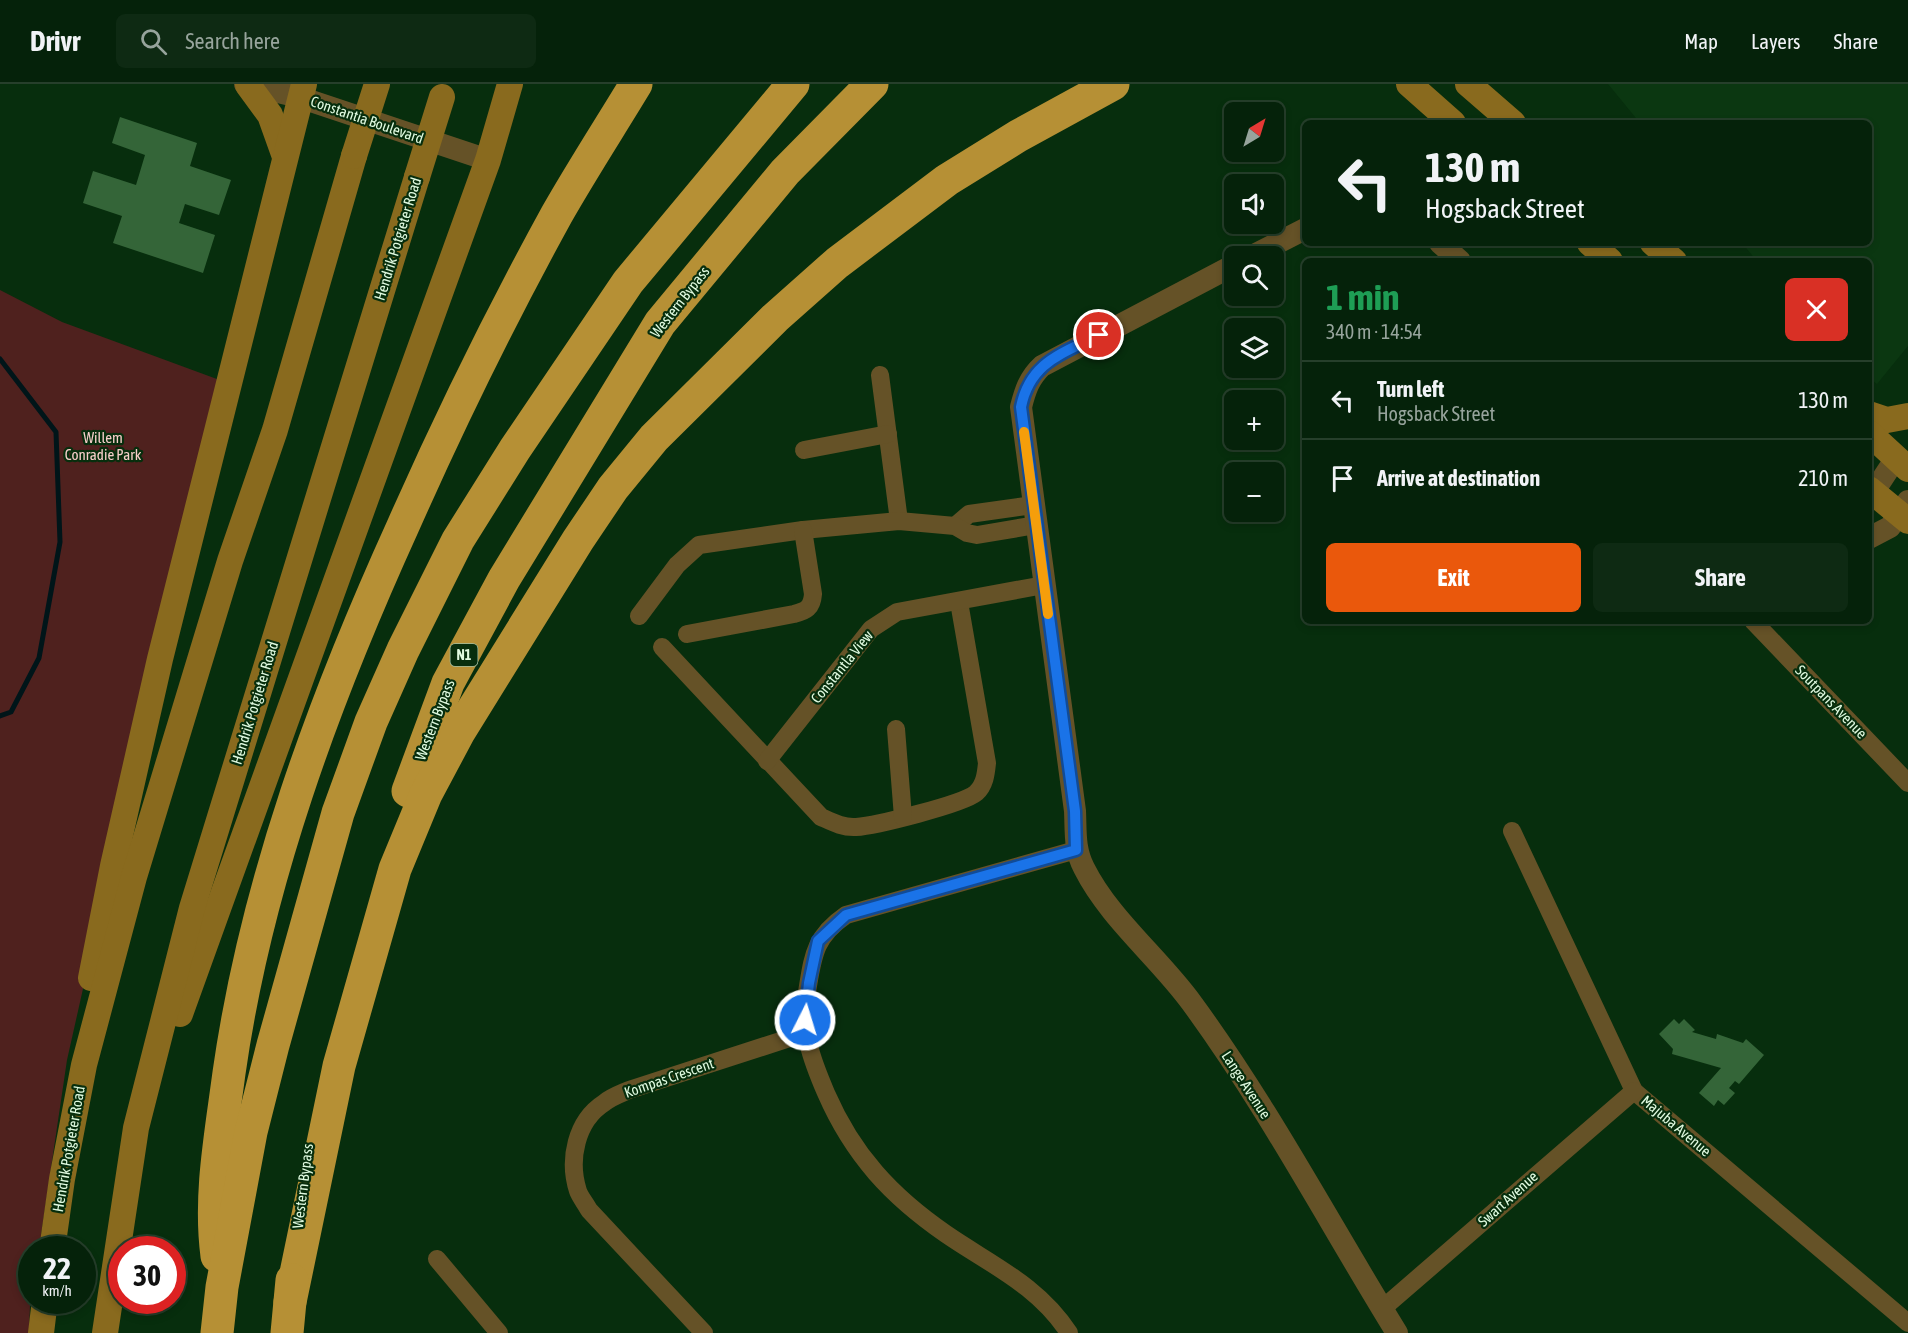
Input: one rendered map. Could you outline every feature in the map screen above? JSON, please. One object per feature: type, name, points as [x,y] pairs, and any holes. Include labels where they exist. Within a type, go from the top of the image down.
[{"type":"highway","points":[[222,1287],[212,1221],[218,1150],[234,1043],[257,930],[298,789],[336,680],[364,612],[452,418],[558,213],[636,84]]},
{"type":"highway","points":[[216,1333],[222,1287],[251,1132],[338,813],[371,722],[403,650],[458,540],[515,449],[628,282],[793,84]]},
{"type":"highway","name":"Western Bypass","points":[[288,1317],[313,1104],[335,1014],[390,837],[448,683],[515,559],[660,323],[785,172],[872,84]]},
{"type":"highway","points":[[288,1317],[339,1066],[395,869],[426,794],[459,732],[584,531],[613,488],[654,438],[775,318],[837,263],[947,180],[1018,136],[1113,84]]},
{"type":"main road","points":[[247,84],[270,115],[285,157]]},
{"type":"main road","name":"Hendrik Potgieter Road","points":[[54,1236],[62,1179],[84,1065],[134,877],[230,561],[275,430],[377,84]]},
{"type":"main road","points":[[136,1128],[488,160],[510,84]]},
{"type":"main road","points":[[1409,84],[1451,120]]},
{"type":"main road","points":[[1468,84],[1510,120]]},
{"type":"main road","name":"Hendrik Potgieter Road","points":[[105,1333],[136,1128],[192,908],[444,90]]},
{"type":"main road","points":[[84,1065],[86,1010],[116,855],[160,659],[302,91]]},
{"type":"main road","points":[[1593,246],[1607,258]]},
{"type":"main road","points":[[1656,246],[1670,258]]},
{"type":"main road","points":[[1872,415],[1887,420],[1908,416]]},
{"type":"main road","points":[[1872,436],[1902,464]]},
{"type":"main road","points":[[1872,494],[1905,512]]},
{"type":"main road","points":[[41,1333],[43,1314]]},
{"type":"street","name":"Constantia Boulevard","points":[[247,84],[302,91],[488,160]]},
{"type":"street","points":[[1272,246],[1302,231]]},
{"type":"street","points":[[1443,246],[1457,258]]},
{"type":"street","points":[[1069,1333],[1058,1316],[1032,1289],[1000,1266],[946,1234],[911,1207],[867,1164],[852,1145],[816,1069],[805,1033],[805,1006],[818,941],[846,915],[1076,850],[1075,811],[1021,407],[1033,374],[1059,356],[1224,271]]},
{"type":"street","points":[[880,375],[899,521]]},
{"type":"street","points":[[804,450],[888,434]]},
{"type":"street","points":[[1872,491],[1902,464]]},
{"type":"street","points":[[1872,536],[1890,527],[1905,512]]},
{"type":"street","points":[[639,616],[677,565],[699,545],[803,530],[899,521],[955,526],[969,514],[1034,515]]},
{"type":"street","points":[[687,634],[794,614],[808,609],[812,604],[813,594],[803,530]]},
{"type":"street","name":"Constantla View","points":[[767,760],[880,621],[897,612],[1044,585]]},
{"type":"street","points":[[662,647],[821,817],[842,826],[857,827],[903,817],[968,798],[983,784],[987,763],[959,602]]},
{"type":"street","name":"Soutpans Avenue","points":[[1756,624],[1908,783]]},
{"type":"street","points":[[896,729],[903,817]]},
{"type":"street","name":"Majuba Avenue","points":[[1512,831],[1635,1091],[1908,1323]]},
{"type":"street","name":"Lange Avenue","points":[[1076,850],[1099,891],[1204,1021],[1296,1165],[1398,1333]]},
{"type":"street","name":"Kompas Crescent","points":[[704,1333],[590,1210],[578,1192],[574,1156],[578,1138],[586,1120],[603,1103],[628,1090],[805,1033]]},
{"type":"street","name":"Swart Avenue","points":[[1382,1309],[1635,1091]]},
{"type":"street","points":[[437,1259],[499,1333]]},
{"type":"shaded area","points":[[1608,84],[1908,84],[1908,346],[1877,384],[1872,380],[1872,258],[1754,258],[1744,246],[1872,246],[1872,120],[1638,120]]},
{"type":"green space","name":"Willem Conradie Park","points":[[0,290],[62,322],[225,382],[187,526],[67,1060],[41,1236],[18,1236],[18,1314],[30,1314],[29,1333],[0,1333]]},
{"type":"building","points":[[120,117],[197,143],[190,166],[231,180],[219,215],[185,204],[179,223],[215,235],[203,273],[113,243],[122,216],[83,203],[93,171],[136,185],[145,155],[112,143]]},
{"type":"building","points":[[1674,1019],[1679,1024],[1684,1019],[1695,1030],[1692,1032],[1716,1039],[1717,1034],[1743,1043],[1746,1039],[1764,1055],[1739,1084],[1735,1081],[1729,1088],[1735,1093],[1724,1105],[1718,1100],[1714,1106],[1699,1093],[1721,1068],[1672,1054],[1673,1049],[1659,1034]]},
{"type":"waterway","points":[[0,359],[56,432],[60,542],[39,658],[11,712],[0,716]]},
{"type":"slow traffic","points":[[1024,432],[1048,614]]},
{"type":"route","points":[[805,1020],[805,1006],[818,941],[835,922],[846,915],[1076,850],[1075,811],[1021,407],[1028,382],[1033,374],[1042,366],[1099,335]]}]
